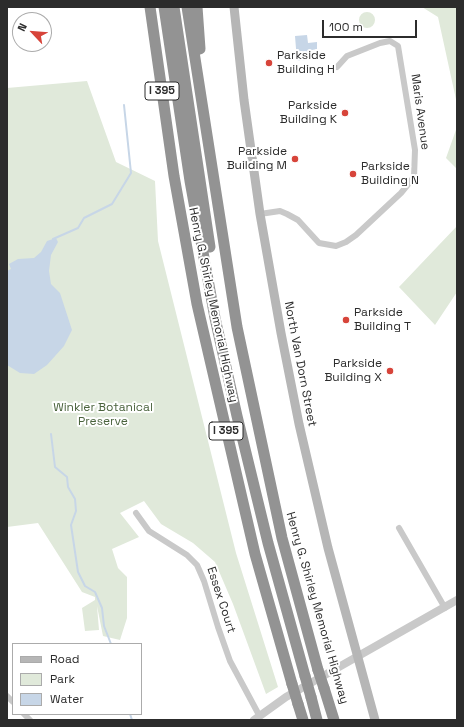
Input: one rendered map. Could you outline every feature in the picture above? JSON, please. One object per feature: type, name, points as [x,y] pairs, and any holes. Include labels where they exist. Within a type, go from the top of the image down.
[{"type":"highway","points":[[143,7],[174,176]]},
{"type":"highway","name":"Henry G. Shirley Memorial Highway","points":[[150,7],[174,176],[207,351],[255,554],[303,720]]},
{"type":"highway","points":[[164,7],[190,181],[215,318],[268,543],[317,720]]},
{"type":"highway","points":[[174,7],[189,114],[237,416]]},
{"type":"highway","name":"Henry G. Shirley Memorial Highway","points":[[187,7],[207,143],[237,327],[282,538],[318,670],[334,720]]},
{"type":"highway","points":[[197,7],[207,143]]},
{"type":"main road","name":"North Van Dorn Street","points":[[234,7],[244,100],[272,289],[299,424],[357,658],[375,720]]},
{"type":"street","name":"Maris Avenue","points":[[260,214],[280,211],[288,214],[298,220],[319,243],[336,246],[346,242],[356,235],[401,193],[414,177],[415,150],[398,46],[390,41],[380,43],[347,56],[337,67]]},
{"type":"street","name":"Essex Court","points":[[136,513],[149,531],[187,555],[198,565],[230,662],[257,717]]},
{"type":"street","points":[[399,528],[445,608]]},
{"type":"street","points":[[257,717],[286,697],[457,600]]},
{"type":"green space","points":[[422,7],[457,7],[457,104],[438,17]]},
{"type":"green space","points":[[364,12],[370,12],[375,17],[373,26],[370,28],[364,28],[359,23],[359,17]]},
{"type":"green space","name":"Winkler Botanical Preserve","points":[[87,81],[116,162],[155,181],[158,241],[236,553],[278,687],[266,694],[233,604],[215,562],[193,543],[161,524],[144,501],[120,513],[139,537],[112,549],[118,568],[127,577],[127,618],[120,640],[103,636],[97,606],[99,630],[85,631],[82,608],[95,600],[95,597],[82,592],[38,523],[7,527],[7,88]]},
{"type":"green space","points":[[457,127],[457,169],[446,158]]},
{"type":"green space","points":[[457,226],[457,292],[435,325],[399,287]]},
{"type":"water","points":[[307,35],[308,43],[317,42],[317,49],[307,51],[308,60],[297,61],[295,36]]},
{"type":"water","points":[[56,238],[58,242],[51,255],[49,271],[51,284],[60,293],[72,330],[64,346],[47,365],[34,374],[20,373],[7,365],[7,271],[11,269],[9,264],[18,259],[34,258],[41,252],[47,241]]},
{"type":"waterway","points":[[53,239],[78,228],[84,218],[112,204],[131,173],[124,105]]},
{"type":"waterway","points":[[51,434],[55,467],[67,477],[68,487],[75,499],[76,511],[71,525],[78,572],[85,586],[95,592],[102,608],[104,626],[111,643]]},
{"type":"waterway","points":[[130,715],[132,720]]},
{"type":"place","name":"Parkside Building H","points":[[269,63]]},
{"type":"place","name":"Parkside Building K","points":[[345,113]]},
{"type":"place","name":"Parkside Building M","points":[[295,159]]},
{"type":"place","name":"Parkside Building N","points":[[353,174]]},
{"type":"place","name":"Parkside Building T","points":[[346,320]]},
{"type":"place","name":"Parkside Building X","points":[[390,371]]}]
